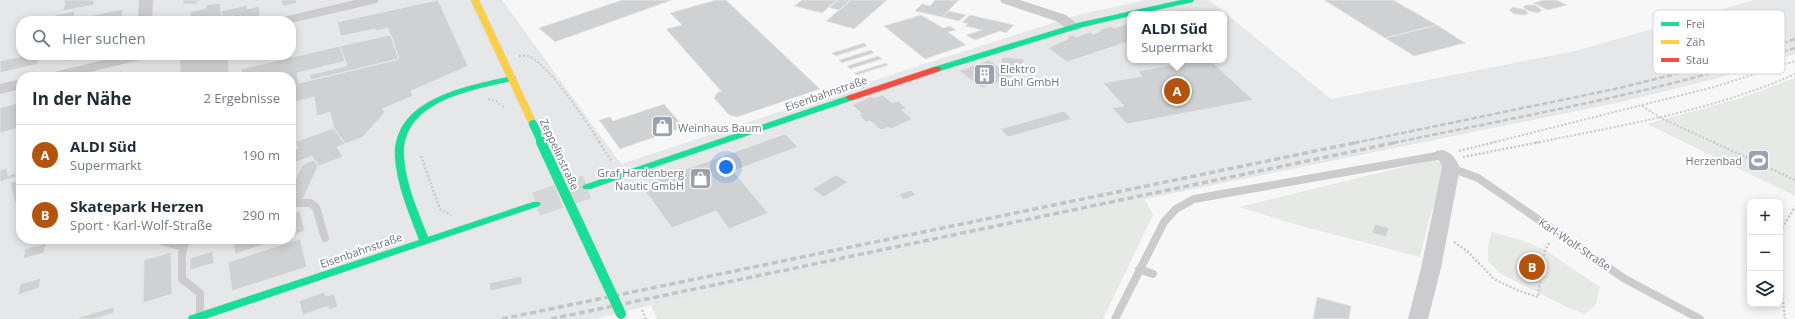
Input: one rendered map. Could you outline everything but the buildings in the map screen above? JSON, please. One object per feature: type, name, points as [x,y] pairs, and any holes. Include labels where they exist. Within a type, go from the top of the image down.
[{"type":"street","points":[[145,16],[146,0]]},
{"type":"street","points":[[296,18],[372,0]]},
{"type":"street","name":"Zeppelinstraße","points":[[475,0],[623,319]]},
{"type":"street","points":[[1006,0],[1061,18],[1074,27]]},
{"type":"street","name":"Eisenbahnstraße","points":[[1136,11],[1190,0]]},
{"type":"street","name":"Eisenbahnstraße","points":[[587,187],[856,95],[1006,46],[1127,13]]},
{"type":"street","points":[[72,72],[121,60]]},
{"type":"street","points":[[425,241],[406,191],[400,147],[403,132],[420,112],[436,102],[472,88],[512,78]]},
{"type":"street","points":[[0,89],[16,85]]},
{"type":"street","points":[[1418,319],[1431,268],[1447,161]]},
{"type":"street","name":"Eisenbahnstraße","points":[[196,318],[536,204]]},
{"type":"lane","points":[[1115,319],[1164,222],[1176,209],[1194,199],[1447,161]]},
{"type":"lane","name":"Karl-Wolf-Straße","points":[[1447,161],[1478,178],[1625,279],[1700,319]]},
{"type":"lane","points":[[296,204],[310,203],[316,207],[325,238]]},
{"type":"lane","points":[[185,244],[181,264],[182,278],[200,293],[196,318]]},
{"type":"lane","points":[[1139,269],[1153,274]]},
{"type":"path","points":[[519,56],[528,56],[545,68],[586,121],[621,175]]},
{"type":"path","points":[[1785,64],[1795,61]]},
{"type":"path","points":[[1447,161],[1714,87],[1754,74]]},
{"type":"path","points":[[1447,161],[1661,118],[1738,96],[1771,85],[1794,75]]},
{"type":"path","points":[[472,88],[476,100],[488,99],[496,101],[507,110]]},
{"type":"path","points":[[1641,106],[1661,118],[1795,180]]},
{"type":"path","points":[[419,152],[440,209],[451,215],[459,215]]},
{"type":"path","points":[[1783,226],[1795,207]]},
{"type":"path","points":[[1436,236],[1452,241],[1467,251],[1494,279],[1517,290],[1538,297],[1545,250]]},
{"type":"path","points":[[1783,301],[1785,319]]},
{"type":"shaded area","points":[[0,0],[502,0],[621,164],[1081,14],[1146,0],[1209,0],[1223,11],[1127,11],[1127,63],[1227,63],[1227,15],[1331,99],[1575,51],[1653,29],[1653,74],[1734,74],[1621,102],[1145,199],[695,297],[651,305],[595,319],[0,319]]},
{"type":"shaded area","points":[[1754,0],[1795,0],[1795,54],[1785,58],[1785,10],[1719,10]]},
{"type":"shaded area","name":"Herzenbad","points":[[1795,78],[1795,196],[1647,124],[1741,98]]},
{"type":"shaded area","points":[[1436,159],[1444,166],[1440,187],[1430,216],[1420,257],[1298,225],[1239,207]]},
{"type":"shaded area","points":[[1145,199],[1153,215],[1103,319],[657,319],[651,305],[695,297]]},
{"type":"shaded area","points":[[1492,232],[1524,241],[1545,250],[1600,287],[1595,306],[1585,314],[1569,308],[1501,274],[1488,261],[1488,246]]},
{"type":"tunnel","points":[[536,204],[587,187]]},
{"type":"railway","points":[[1785,42],[1795,39]]},
{"type":"railway","points":[[1785,51],[1795,48]]},
{"type":"railway","points":[[1354,143],[1615,89],[1676,74]]},
{"type":"railway","points":[[1393,143],[1596,101],[1707,74]]},
{"type":"railway","points":[[502,319],[1359,142]]},
{"type":"railway","points":[[551,319],[1398,142]]},
{"type":"traffic: fast","points":[[1142,11],[1190,0]]},
{"type":"traffic: fast","points":[[937,69],[1081,25],[1127,14]]},
{"type":"traffic: fast","points":[[425,241],[405,187],[400,158],[400,144],[403,132],[410,120],[421,110],[435,102],[467,89],[512,78]]},
{"type":"traffic: fast","points":[[587,187],[850,98]]},
{"type":"traffic: fast","points":[[533,124],[621,314]]},
{"type":"traffic: fast","points":[[193,319],[536,204]]},
{"type":"traffic: slow","points":[[475,0],[533,124]]},
{"type":"traffic: jam","points":[[850,98],[937,69]]},
{"type":"place","name":"Elektro Buhl GmbH","points":[[985,74]]},
{"type":"place","name":"ALDI Süd","points":[[1177,91]]},
{"type":"place","name":"Weinhaus Baum","points":[[662,127]]},
{"type":"place","name":"Herzenbad","points":[[1758,160]]},
{"type":"place","name":"Graf Hardenberg Nautic GmbH","points":[[700,178]]},
{"type":"place","name":"Skatepark Herzen","points":[[1532,267]]}]
